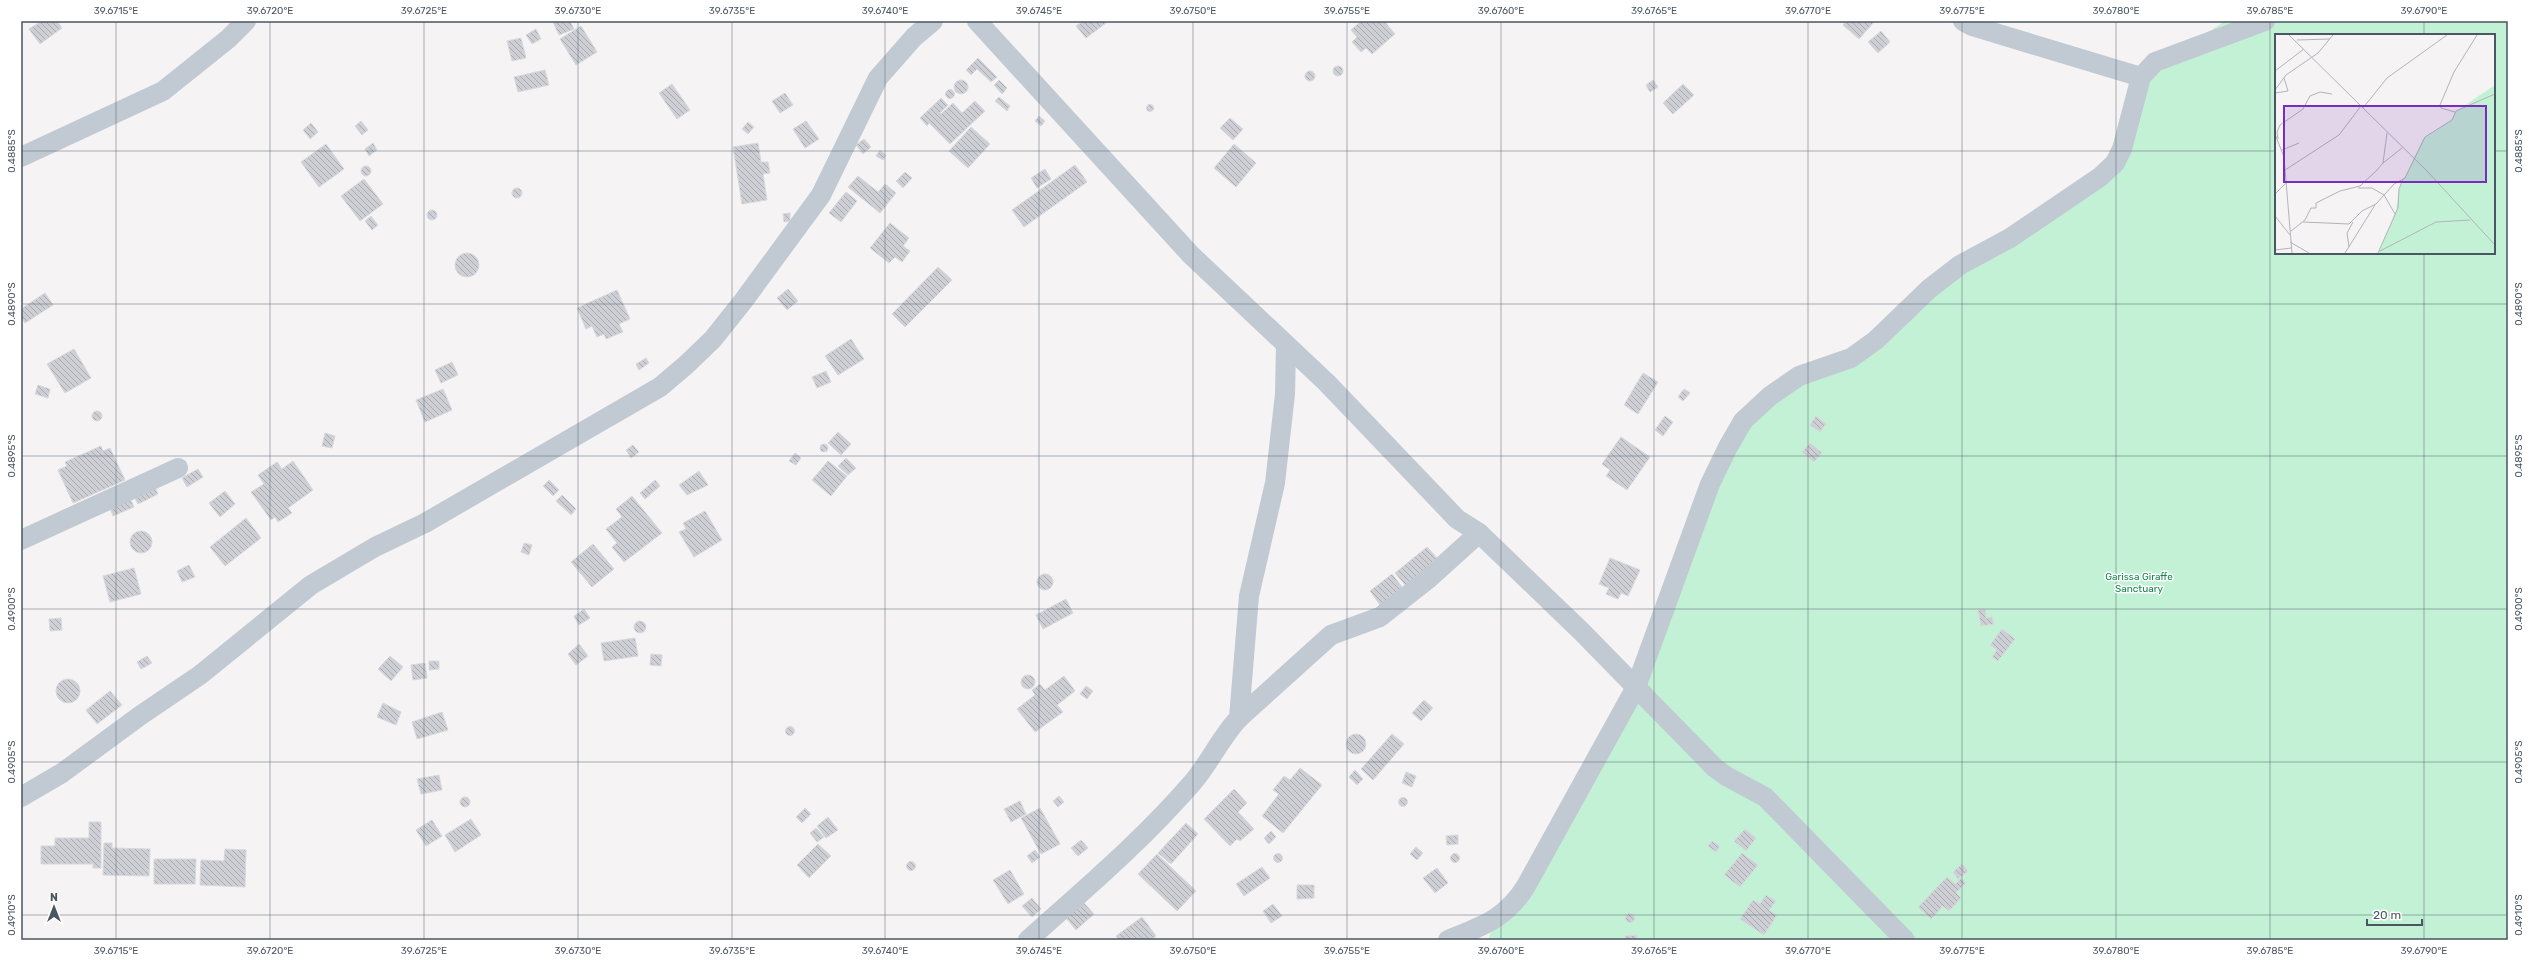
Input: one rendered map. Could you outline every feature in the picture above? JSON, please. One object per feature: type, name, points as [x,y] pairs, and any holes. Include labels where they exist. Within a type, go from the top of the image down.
[{"type":"street","points":[[21,157],[163,91],[228,39],[246,21]]},
{"type":"street","points":[[21,797],[62,773],[130,723],[200,675],[311,585],[375,547],[424,523],[660,387],[686,365],[713,339],[744,300],[821,195],[878,78],[914,37],[933,21]]},
{"type":"street","points":[[1963,21],[1972,26],[2141,77]]},
{"type":"street","points":[[1448,940],[1495,920],[1514,904],[1522,892],[1636,687],[1710,484],[1728,447],[1743,421],[1770,396],[1799,376],[1851,358],[1876,340],[1929,289],[1960,265],[2010,238],[2100,177],[2115,163],[2122,149],[2141,77],[2155,62],[2172,54],[2264,21]]},
{"type":"street","points":[[985,25],[1191,255],[1332,389],[1457,519],[1478,533],[1582,632],[1715,768],[1726,776],[1765,797],[1905,940]]},
{"type":"street","points":[[1239,718],[1249,596],[1275,483],[1285,394],[1286,345]]},
{"type":"street","points":[[21,540],[178,468]]},
{"type":"street","points":[[1028,940],[1120,858],[1169,809],[1194,781],[1228,729],[1239,718],[1332,636],[1380,616],[1427,580],[1478,533]]},
{"type":"street","points":[[1488,940],[1495,920]]},
{"type":"green space","name":"Garissa Giraffe Sanctuary","points":[[2225,21],[2508,21],[2508,940],[1488,940],[1495,920],[1636,687],[1743,421],[2100,177],[2141,77]]},
{"type":"building","points":[[42,21],[57,21],[62,28],[40,44],[29,29]]},
{"type":"building","points":[[570,21],[574,29],[559,35],[553,22]]},
{"type":"building","points":[[1083,21],[1104,21],[1106,23],[1086,38],[1076,26]]},
{"type":"building","points":[[1361,21],[1384,21],[1395,34],[1372,54],[1366,48],[1361,52],[1352,42],[1357,37],[1351,30]]},
{"type":"building","points":[[1846,21],[1875,21],[1859,39],[1843,25]]},
{"type":"building","points":[[581,26],[597,52],[576,65],[560,39]]},
{"type":"building","points":[[536,29],[541,39],[532,44],[526,35]]},
{"type":"building","points":[[1881,31],[1890,42],[1878,53],[1868,42]]},
{"type":"building","points":[[521,38],[526,58],[512,61],[507,41]]},
{"type":"building","points":[[978,58],[997,77],[991,82],[977,69],[971,75],[966,70]]},
{"type":"building","points":[[1336,66],[1340,66],[1342,67],[1342,75],[1336,76],[1333,73],[1333,69]]},
{"type":"building","points":[[545,70],[549,85],[518,92],[514,77]]},
{"type":"building","points":[[1310,71],[1315,76],[1310,81],[1305,76]]},
{"type":"building","points":[[961,80],[966,82],[968,87],[966,92],[961,94],[956,92],[954,87],[956,82]]},
{"type":"building","points":[[999,80],[1007,88],[1002,94],[994,85]]},
{"type":"building","points":[[1653,80],[1658,87],[1650,92],[1646,85]]},
{"type":"building","points":[[672,84],[690,110],[677,119],[659,93]]},
{"type":"building","points":[[1683,84],[1694,95],[1673,114],[1663,103]]},
{"type":"building","points":[[948,90],[952,90],[954,94],[952,98],[948,98],[946,96],[946,92]]},
{"type":"building","points":[[785,93],[793,105],[780,113],[772,101]]},
{"type":"building","points":[[999,97],[1010,106],[1007,111],[995,101]]},
{"type":"building","points":[[941,98],[948,105],[940,113],[941,114],[953,103],[962,113],[975,101],[985,111],[950,144],[929,123],[927,126],[920,118]]},
{"type":"building","points":[[1150,104],[1153,105],[1153,111],[1150,112],[1147,111],[1146,108],[1147,105]]},
{"type":"building","points":[[1039,116],[1045,121],[1041,126],[1035,121]]},
{"type":"building","points":[[1230,118],[1243,129],[1233,140],[1220,128]]},
{"type":"building","points":[[361,121],[368,130],[362,135],[355,126]]},
{"type":"building","points":[[806,121],[819,139],[805,148],[793,129]]},
{"type":"building","points":[[748,122],[754,127],[748,134],[742,129]]},
{"type":"building","points":[[311,123],[318,132],[310,139],[303,130]]},
{"type":"building","points":[[971,127],[990,144],[968,168],[949,151]]},
{"type":"building","points":[[864,139],[871,147],[863,154],[856,145]]},
{"type":"building","points":[[373,143],[377,150],[369,156],[365,149]]},
{"type":"building","points":[[758,143],[761,162],[768,162],[770,173],[763,174],[767,200],[742,204],[733,147]]},
{"type":"building","points":[[326,144],[344,169],[319,187],[301,162]]},
{"type":"building","points":[[1234,144],[1256,163],[1236,187],[1214,168]]},
{"type":"building","points":[[880,150],[886,155],[883,160],[876,156]]},
{"type":"building","points":[[1075,165],[1087,182],[1024,227],[1012,210]]},
{"type":"building","points":[[366,166],[371,171],[366,176],[361,171]]},
{"type":"building","points":[[1045,169],[1051,179],[1037,188],[1031,178]]},
{"type":"building","points":[[905,172],[912,178],[903,188],[896,181]]},
{"type":"building","points":[[858,176],[878,192],[885,184],[896,193],[880,213],[848,187]]},
{"type":"building","points":[[364,179],[383,204],[360,221],[341,196]]},
{"type":"building","points":[[515,188],[519,188],[522,193],[519,198],[515,198],[512,195],[512,191]]},
{"type":"building","points":[[846,192],[857,201],[841,222],[829,213]]},
{"type":"building","points":[[430,210],[434,210],[436,211],[436,219],[430,220],[427,217],[427,213]]},
{"type":"building","points":[[790,213],[790,221],[784,222],[783,214]]},
{"type":"building","points":[[371,216],[378,225],[372,230],[365,221]]},
{"type":"building","points":[[890,223],[909,238],[903,246],[910,251],[902,262],[895,257],[889,263],[870,248]]},
{"type":"building","points":[[467,253],[475,257],[479,265],[475,273],[467,277],[459,273],[455,265],[459,257]]},
{"type":"building","points":[[938,267],[952,280],[905,327],[892,314]]},
{"type":"building","points":[[788,289],[798,301],[787,310],[777,298]]},
{"type":"building","points":[[617,290],[630,319],[619,324],[623,332],[606,339],[604,334],[597,337],[592,326],[586,329],[577,308]]},
{"type":"building","points":[[45,293],[53,305],[25,323],[21,317],[21,309]]},
{"type":"building","points":[[851,339],[864,359],[838,375],[825,356]]},
{"type":"building","points":[[74,349],[91,378],[65,393],[47,364]]},
{"type":"building","points":[[646,358],[649,363],[639,370],[636,364]]},
{"type":"building","points":[[452,362],[458,375],[441,383],[435,370]]},
{"type":"building","points":[[826,371],[831,382],[817,388],[812,377]]},
{"type":"building","points":[[1643,373],[1658,382],[1638,414],[1624,405]]},
{"type":"building","points":[[38,385],[50,389],[48,398],[35,394]]},
{"type":"building","points":[[443,389],[452,410],[425,422],[416,400]]},
{"type":"building","points":[[1684,389],[1690,393],[1683,401],[1678,397]]},
{"type":"building","points":[[95,411],[99,411],[102,416],[99,421],[95,421],[92,418],[92,414]]},
{"type":"building","points":[[1665,416],[1673,422],[1663,436],[1655,430]]},
{"type":"building","points":[[1816,416],[1826,424],[1820,432],[1810,425]]},
{"type":"building","points":[[838,432],[851,444],[841,455],[828,443]]},
{"type":"building","points":[[325,433],[335,436],[332,448],[322,446]]},
{"type":"building","points":[[1621,437],[1650,457],[1627,490],[1606,476],[1610,470],[1602,464]]},
{"type":"building","points":[[1810,443],[1822,453],[1814,462],[1802,452]]},
{"type":"building","points":[[822,444],[826,444],[828,448],[826,452],[822,452],[820,450],[820,446]]},
{"type":"building","points":[[633,445],[639,452],[631,458],[626,450]]},
{"type":"building","points":[[101,446],[103,451],[110,448],[125,480],[73,503],[58,470],[67,466],[65,462]]},
{"type":"building","points":[[795,453],[801,458],[796,465],[789,461]]},
{"type":"building","points":[[846,458],[856,468],[848,475],[838,466]]},
{"type":"building","points":[[293,461],[313,490],[288,508],[292,513],[278,522],[275,517],[271,520],[251,492],[264,484],[258,475],[277,462],[282,469]]},
{"type":"building","points":[[828,461],[847,476],[831,496],[812,480]]},
{"type":"building","points":[[198,469],[203,477],[187,487],[182,478]]},
{"type":"building","points":[[699,471],[708,485],[687,495],[679,485]]},
{"type":"building","points":[[549,480],[559,490],[553,496],[543,486]]},
{"type":"building","points":[[655,480],[660,486],[645,499],[640,493]]},
{"type":"building","points":[[154,485],[158,494],[138,504],[133,495]]},
{"type":"building","points":[[225,491],[235,504],[220,517],[209,503]]},
{"type":"building","points":[[562,495],[576,509],[571,515],[556,501]]},
{"type":"building","points":[[129,496],[134,507],[113,516],[109,506]]},
{"type":"building","points":[[632,496],[662,533],[624,562],[612,547],[617,543],[606,529],[622,517],[616,509]]},
{"type":"building","points":[[705,511],[722,540],[694,557],[679,532],[686,529],[683,523]]},
{"type":"building","points":[[246,518],[261,538],[225,566],[210,547]]},
{"type":"building","points":[[141,531],[149,534],[152,542],[149,550],[141,553],[133,550],[130,542],[133,534]]},
{"type":"building","points":[[524,543],[532,545],[529,555],[521,552]]},
{"type":"building","points":[[593,544],[614,569],[592,587],[571,562]]},
{"type":"building","points":[[1427,547],[1438,559],[1406,586],[1395,573]]},
{"type":"building","points":[[1610,558],[1640,570],[1628,596],[1621,593],[1618,599],[1606,594],[1609,588],[1599,584]]},
{"type":"building","points":[[189,565],[195,577],[182,582],[177,571]]},
{"type":"building","points":[[134,568],[141,594],[110,602],[103,576]]},
{"type":"building","points":[[1045,574],[1051,576],[1053,582],[1051,588],[1045,590],[1039,588],[1037,582],[1039,576]]},
{"type":"building","points":[[1392,574],[1403,588],[1380,605],[1370,591]]},
{"type":"building","points":[[1066,599],[1073,613],[1043,629],[1036,615]]},
{"type":"building","points":[[584,609],[590,618],[579,625],[574,616]]},
{"type":"building","points":[[1985,609],[1986,618],[1992,617],[1994,624],[1981,626],[1978,610]]},
{"type":"building","points":[[61,618],[62,630],[50,631],[49,619]]},
{"type":"building","points":[[642,621],[645,622],[645,632],[638,633],[635,632],[634,625],[635,622]]},
{"type":"building","points":[[2002,629],[2015,639],[1998,661],[1992,657],[1997,650],[1990,645]]},
{"type":"building","points":[[635,638],[638,656],[604,661],[601,643]]},
{"type":"building","points":[[579,644],[588,656],[576,665],[568,654]]},
{"type":"building","points":[[651,654],[662,655],[661,666],[650,665]]},
{"type":"building","points":[[147,656],[152,663],[141,669],[137,662]]},
{"type":"building","points":[[390,656],[403,667],[391,681],[378,669]]},
{"type":"building","points":[[429,661],[439,661],[439,669],[429,670]]},
{"type":"building","points":[[425,663],[427,678],[413,680],[411,665]]},
{"type":"building","points":[[1025,675],[1031,675],[1035,679],[1035,685],[1031,689],[1025,689],[1021,685],[1021,679]]},
{"type":"building","points":[[1064,676],[1075,691],[1057,705],[1063,712],[1035,732],[1017,709],[1035,695],[1032,690],[1040,684],[1045,690]]},
{"type":"building","points":[[68,679],[77,682],[80,691],[77,700],[68,703],[59,700],[56,691],[59,682]]},
{"type":"building","points":[[1086,686],[1093,691],[1087,699],[1080,694]]},
{"type":"building","points":[[110,691],[122,705],[97,724],[86,710]]},
{"type":"building","points":[[1424,700],[1433,708],[1421,721],[1412,713]]},
{"type":"building","points":[[383,703],[401,712],[396,725],[377,717]]},
{"type":"building","points":[[442,712],[448,730],[417,739],[412,722]]},
{"type":"building","points":[[788,727],[792,727],[794,731],[792,735],[788,735],[786,733],[786,729]]},
{"type":"building","points":[[1356,734],[1363,737],[1366,744],[1363,751],[1356,754],[1349,751],[1346,744],[1349,737]]},
{"type":"building","points":[[1392,734],[1404,744],[1373,780],[1361,769]]},
{"type":"building","points":[[1300,768],[1322,785],[1283,833],[1262,816],[1279,794],[1273,790],[1284,776],[1290,780]]},
{"type":"building","points":[[1355,770],[1363,779],[1357,785],[1349,777]]},
{"type":"building","points":[[1406,772],[1416,776],[1412,787],[1402,783]]},
{"type":"building","points":[[439,775],[442,790],[421,794],[417,779]]},
{"type":"building","points":[[1234,789],[1247,803],[1238,812],[1254,829],[1240,841],[1237,839],[1230,846],[1204,819]]},
{"type":"building","points":[[1059,796],[1064,802],[1058,807],[1053,801]]},
{"type":"building","points":[[463,797],[467,797],[469,798],[469,806],[463,807],[460,804],[460,800]]},
{"type":"building","points":[[1401,798],[1405,798],[1407,802],[1405,806],[1401,806],[1399,804],[1399,800]]},
{"type":"building","points":[[1020,801],[1026,814],[1011,822],[1004,809]]},
{"type":"building","points":[[805,808],[811,814],[802,823],[796,817]]},
{"type":"building","points":[[1040,808],[1060,844],[1041,854],[1021,818]]},
{"type":"building","points":[[828,817],[838,830],[826,838],[817,826]]},
{"type":"building","points":[[471,819],[481,835],[455,852],[445,835]]},
{"type":"building","points":[[432,820],[442,836],[426,846],[416,830]]},
{"type":"building","points":[[89,822],[101,822],[101,868],[93,868],[93,864],[41,864],[41,846],[55,846],[55,838],[89,838]]},
{"type":"building","points":[[1186,823],[1198,834],[1171,864],[1158,853]]},
{"type":"building","points":[[816,828],[824,837],[817,842],[810,833]]},
{"type":"building","points":[[1745,829],[1756,838],[1746,851],[1734,841]]},
{"type":"building","points":[[1271,831],[1276,837],[1269,844],[1264,838]]},
{"type":"building","points":[[1458,835],[1458,844],[1447,845],[1446,836]]},
{"type":"building","points":[[1081,840],[1088,848],[1078,856],[1071,848]]},
{"type":"building","points":[[1712,841],[1720,846],[1716,852],[1708,846]]},
{"type":"building","points":[[104,843],[112,843],[112,848],[150,849],[149,876],[103,875]]},
{"type":"building","points":[[818,844],[831,856],[809,878],[797,865]]},
{"type":"building","points":[[1416,847],[1423,853],[1417,860],[1410,854]]},
{"type":"building","points":[[225,849],[246,850],[245,887],[200,885],[201,860],[224,861]]},
{"type":"building","points":[[1035,850],[1040,857],[1032,863],[1027,856]]},
{"type":"building","points":[[1455,853],[1460,858],[1455,863],[1450,858]]},
{"type":"building","points":[[1742,853],[1758,865],[1740,887],[1724,875]]},
{"type":"building","points":[[1157,854],[1196,891],[1177,911],[1138,874]]},
{"type":"building","points":[[1276,854],[1280,854],[1282,858],[1280,862],[1276,862],[1274,860],[1274,856]]},
{"type":"building","points":[[154,859],[196,859],[195,884],[154,884]]},
{"type":"building","points":[[909,862],[913,862],[915,866],[913,870],[909,870],[907,868],[907,864]]},
{"type":"building","points":[[1962,864],[1968,871],[1958,879],[1953,872]]},
{"type":"building","points":[[1262,867],[1270,878],[1244,896],[1236,884]]},
{"type":"building","points":[[1437,868],[1448,883],[1435,893],[1423,878]]},
{"type":"building","points":[[1010,870],[1024,894],[1008,904],[993,880]]},
{"type":"building","points":[[1947,877],[1955,884],[1961,878],[1966,883],[1956,893],[1961,898],[1949,911],[1943,906],[1931,919],[1918,907]]},
{"type":"building","points":[[1297,885],[1314,885],[1314,898],[1297,899]]},
{"type":"building","points":[[1766,895],[1776,901],[1769,910],[1777,915],[1764,935],[1740,919],[1753,900],[1760,904]]},
{"type":"building","points":[[1032,898],[1041,909],[1032,917],[1022,906]]},
{"type":"building","points":[[1084,903],[1094,914],[1076,930],[1066,918]]},
{"type":"building","points":[[1273,904],[1282,916],[1271,923],[1263,911]]},
{"type":"building","points":[[1628,914],[1632,914],[1634,918],[1632,922],[1628,922],[1626,920],[1626,916]]},
{"type":"building","points":[[1142,917],[1156,936],[1151,940],[1119,940],[1116,936]]},
{"type":"building","points":[[1637,935],[1637,940],[1625,940],[1625,936]]}]
